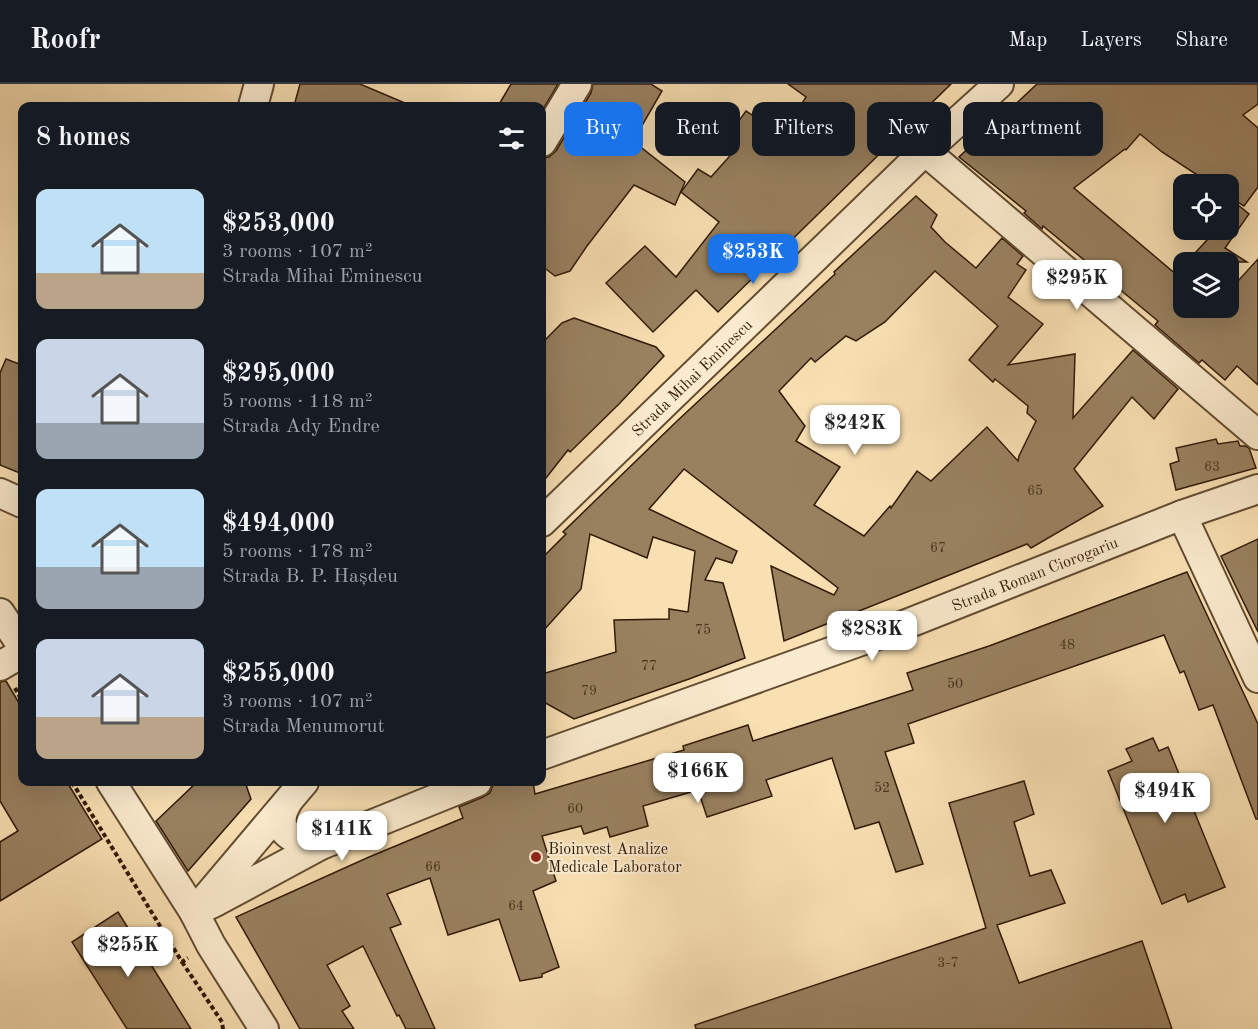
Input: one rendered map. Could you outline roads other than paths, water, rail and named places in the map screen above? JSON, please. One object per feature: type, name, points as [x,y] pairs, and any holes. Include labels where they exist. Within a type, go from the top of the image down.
[{"type":"street","points":[[254,102],[259,84]]},
{"type":"street","points":[[546,135],[577,84]]},
{"type":"street","name":"Strada Mihai Eminescu","points":[[951,127],[999,84]]},
{"type":"street","name":"Strada Mihai Eminescu","points":[[546,518],[920,156]]},
{"type":"street","points":[[931,156],[1258,435]]},
{"type":"street","name":"Strada Roman Ciorogariu","points":[[548,746],[889,631],[1182,515],[1258,489]]},
{"type":"street","points":[[0,494],[18,501]]},
{"type":"street","points":[[1182,515],[1258,678]]},
{"type":"street","points":[[0,614],[18,640]]},
{"type":"street","points":[[0,666],[18,655]]},
{"type":"street","points":[[114,786],[194,912],[257,1023]]},
{"type":"street","points":[[194,912],[321,845],[467,786]]},
{"type":"street","points":[[194,912],[295,792]]},
{"type":"street","points":[[295,792],[281,818],[283,827],[292,837],[305,843],[321,845]]},
{"type":"place","name":"Bioinvest Analize Medicale Laborator","points":[[536,857]]}]
